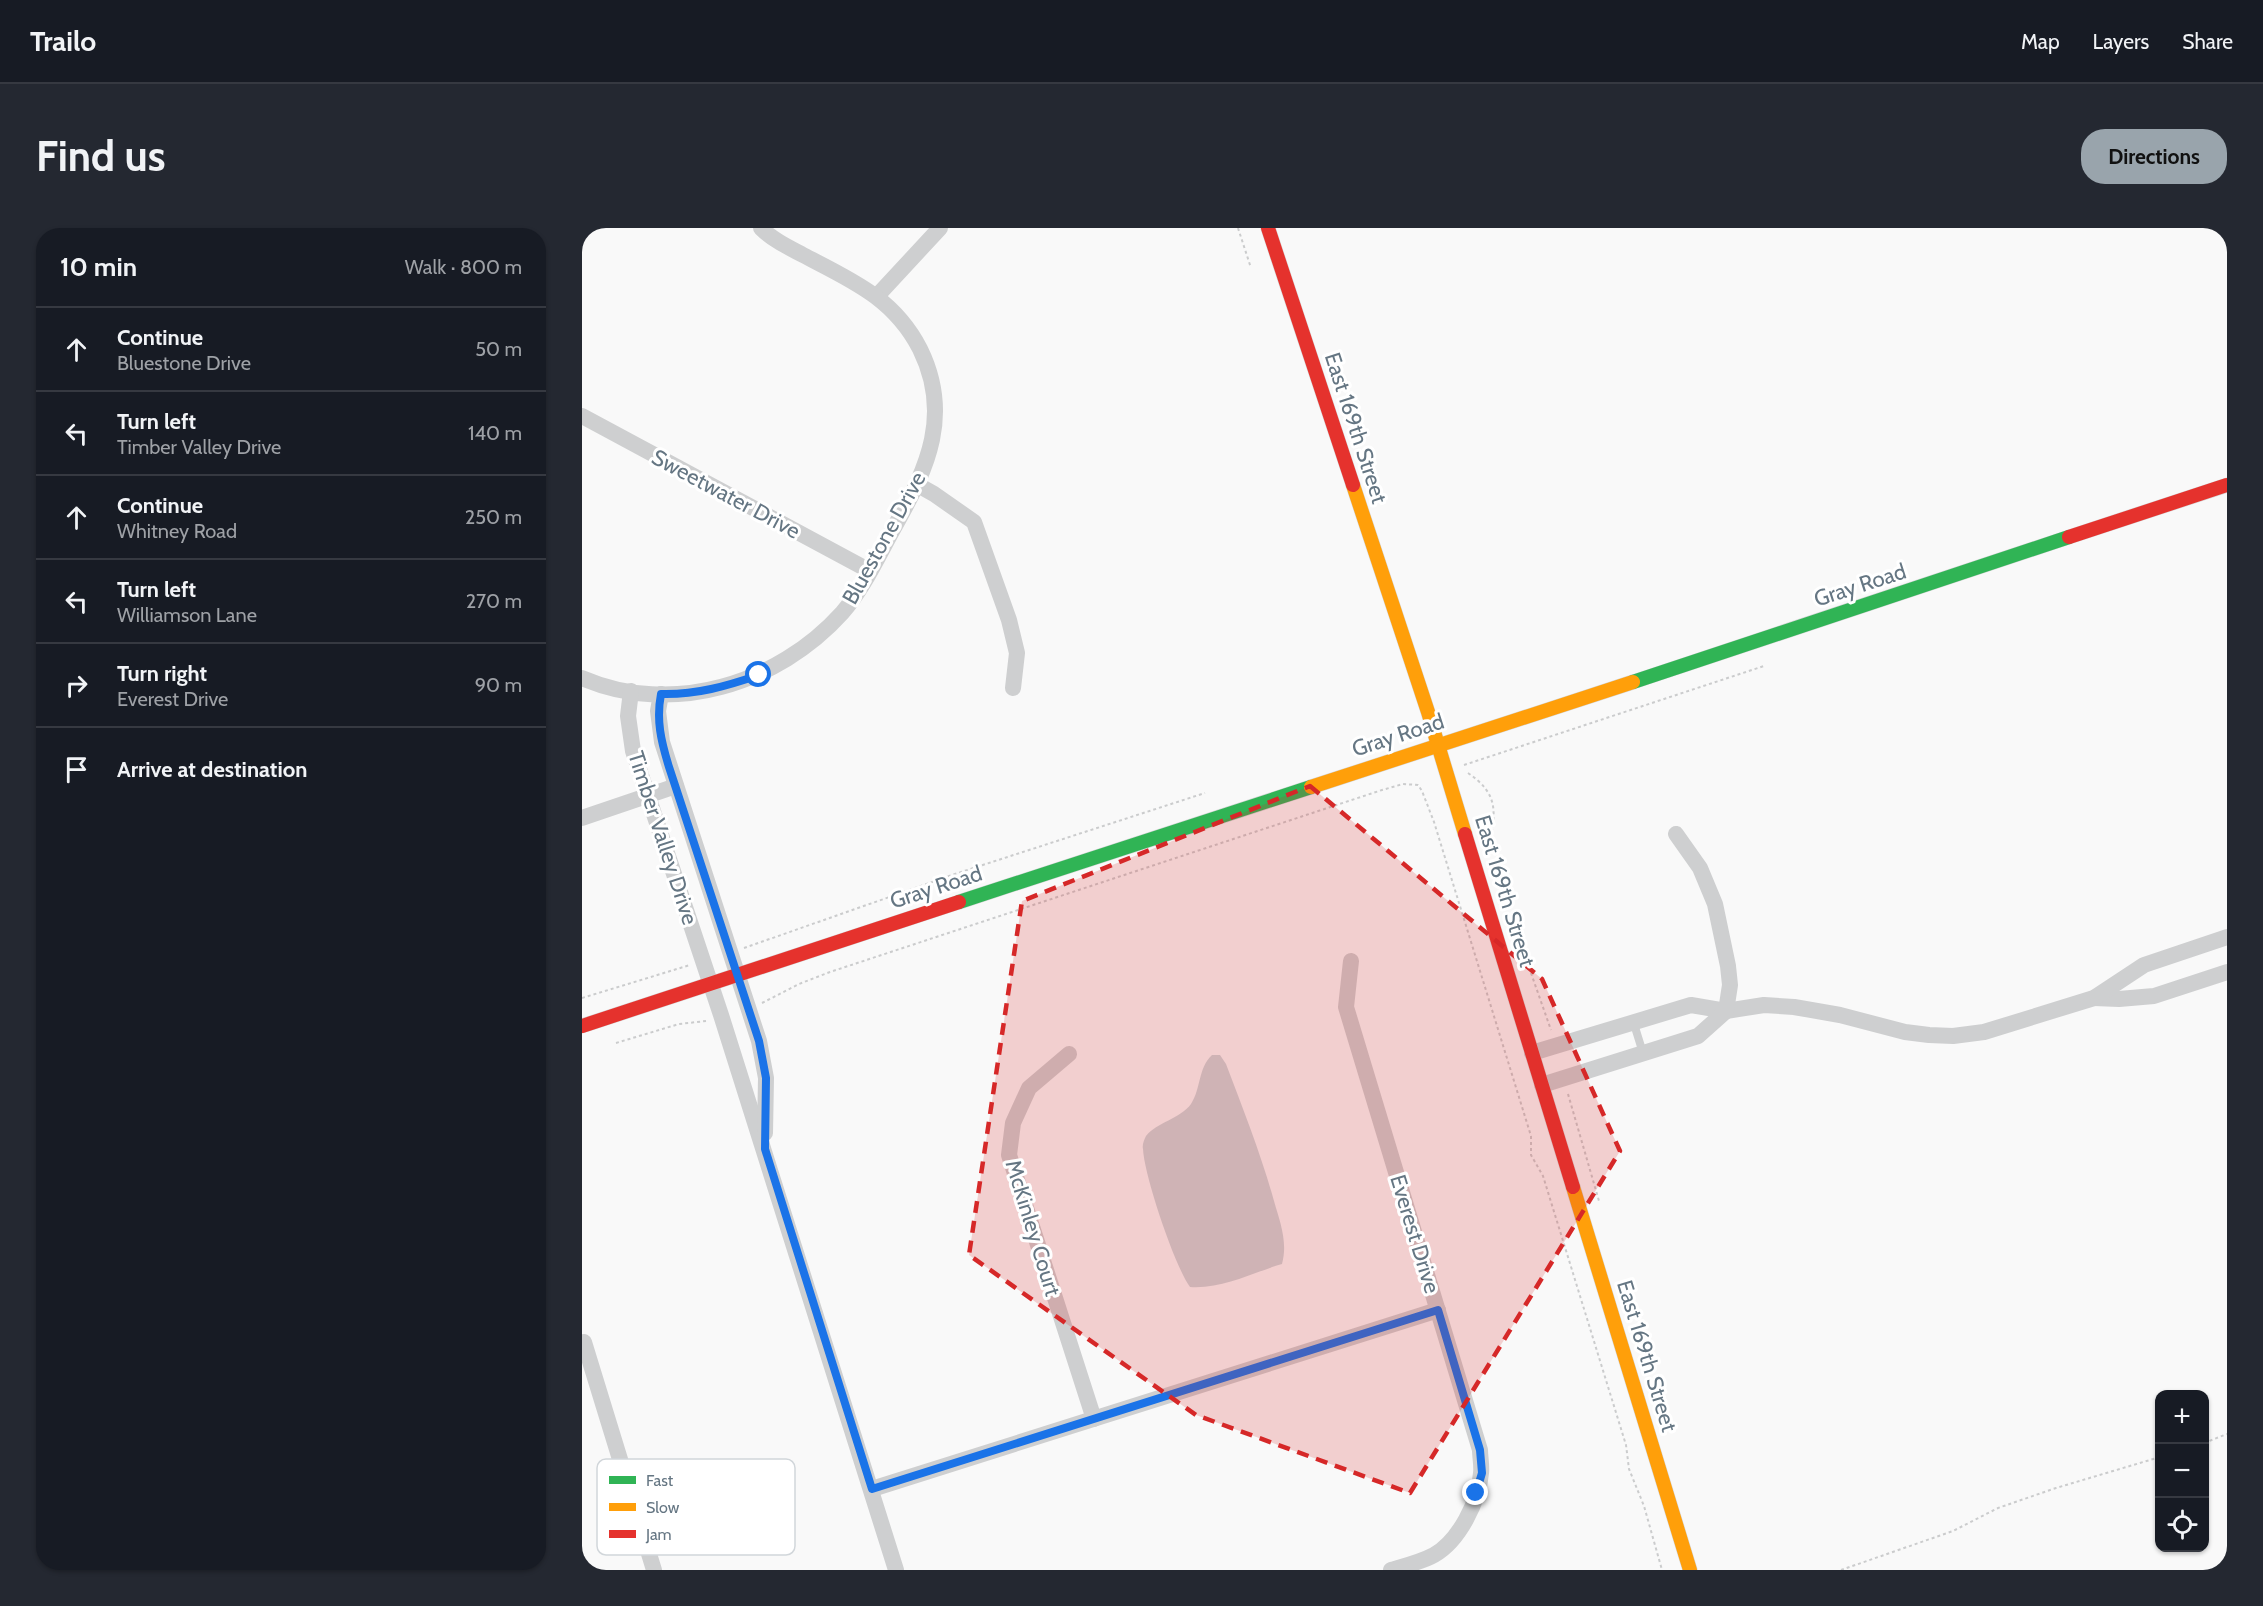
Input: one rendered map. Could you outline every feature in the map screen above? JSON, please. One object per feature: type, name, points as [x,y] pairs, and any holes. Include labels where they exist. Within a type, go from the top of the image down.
[{"type":"street","name":"Bluestone Drive","points":[[582,678],[631,692],[682,693],[724,687],[759,675],[788,659],[816,639],[843,612],[870,571],[918,486],[932,444],[935,413],[926,364],[904,323],[877,296],[778,242],[761,228]]},
{"type":"street","points":[[877,296],[940,228]]},
{"type":"street","name":"East 169th Street","points":[[1268,228],[1438,744],[1690,1570]]},
{"type":"street","name":"Sweetwater Drive","points":[[582,416],[870,571]]},
{"type":"street","name":"Gray Road","points":[[582,1026],[2227,485]]},
{"type":"street","points":[[918,486],[934,494],[974,522],[1009,620],[1017,653],[1013,688]]},
{"type":"street","name":"Timber Valley Drive","points":[[631,692],[628,716],[629,733],[648,796],[722,1015],[897,1570]]},
{"type":"street","name":"Timber Valley Drive","points":[[661,694],[658,724],[759,1041],[766,1078],[765,1149]]},
{"type":"street","points":[[582,819],[676,786]]},
{"type":"street","points":[[1542,1085],[1698,1036],[1726,1011],[1729,998],[1728,966],[1715,904],[1700,868],[1676,834]]},
{"type":"street","points":[[1532,1053],[1691,1005],[1726,1011],[1764,1005],[1786,1006],[1840,1015],[1905,1032],[1953,1036],[1993,1029],[2094,998],[2144,965],[2227,937]]},
{"type":"street","name":"Everest Drive","points":[[1351,961],[1346,1007],[1480,1450],[1482,1473],[1466,1522],[1437,1554],[1391,1570]]},
{"type":"street","points":[[2094,998],[2120,999],[2154,996],[2227,972]]},
{"type":"street","name":"McKinley Court","points":[[1069,1054],[1029,1088],[1013,1123],[1009,1155],[1094,1419]]},
{"type":"street","points":[[872,1489],[1438,1310]]},
{"type":"street","points":[[584,1342],[620,1459]]},
{"type":"street","points":[[649,1555],[654,1570]]},
{"type":"lane","points":[[1634,1024],[1643,1053]]},
{"type":"path","points":[[1238,228],[1251,267]]},
{"type":"path","points":[[1489,848],[1494,822],[1492,799],[1483,783],[1468,773],[1464,764],[1764,666]]},
{"type":"path","points":[[747,1007],[766,1002],[799,984],[841,968],[1382,790],[1403,784],[1418,785],[1434,822],[1531,1136],[1531,1155],[1543,1176],[1626,1444],[1629,1469],[1644,1506],[1662,1570]]},
{"type":"path","points":[[731,952],[955,874],[1205,793]]},
{"type":"path","points":[[1517,933],[1538,997],[1548,1019],[1555,1046]]},
{"type":"path","points":[[582,998],[704,962]]},
{"type":"path","points":[[615,1043],[679,1024],[708,1021],[722,1015]]},
{"type":"path","points":[[1563,1078],[1601,1209]]},
{"type":"path","points":[[2209,1441],[2227,1434]]},
{"type":"path","points":[[1841,1570],[1953,1531],[1998,1508],[2155,1458]]},
{"type":"highlighted area","points":[[1310,786],[1542,979],[1620,1151],[1410,1493],[1196,1415],[969,1255],[1022,901]]},
{"type":"shaded area","points":[[1212,1055],[1220,1055],[1226,1064],[1252,1132],[1281,1224],[1284,1256],[1282,1264],[1237,1280],[1214,1286],[1190,1287],[1176,1261],[1161,1220],[1149,1179],[1143,1146],[1146,1136],[1151,1131],[1181,1113],[1191,1104],[1204,1066]]},
{"type":"traffic: fast","points":[[1633,682],[2069,537]]},
{"type":"traffic: fast","points":[[959,902],[1311,787]]},
{"type":"traffic: slow","points":[[1353,485],[1428,712],[1465,834]]},
{"type":"traffic: slow","points":[[1311,787],[1633,682]]},
{"type":"traffic: slow","points":[[1573,1187],[1690,1570]]},
{"type":"traffic: jam","points":[[1268,228],[1353,485]]},
{"type":"traffic: jam","points":[[2069,537],[2227,485]]},
{"type":"traffic: jam","points":[[1465,834],[1573,1187]]},
{"type":"traffic: jam","points":[[582,1026],[959,902]]},
{"type":"route","points":[[759,675],[724,687],[661,694],[658,724],[669,767],[759,1041],[766,1078],[765,1149],[872,1489],[1438,1310],[1480,1450],[1482,1473],[1476,1493]]}]
